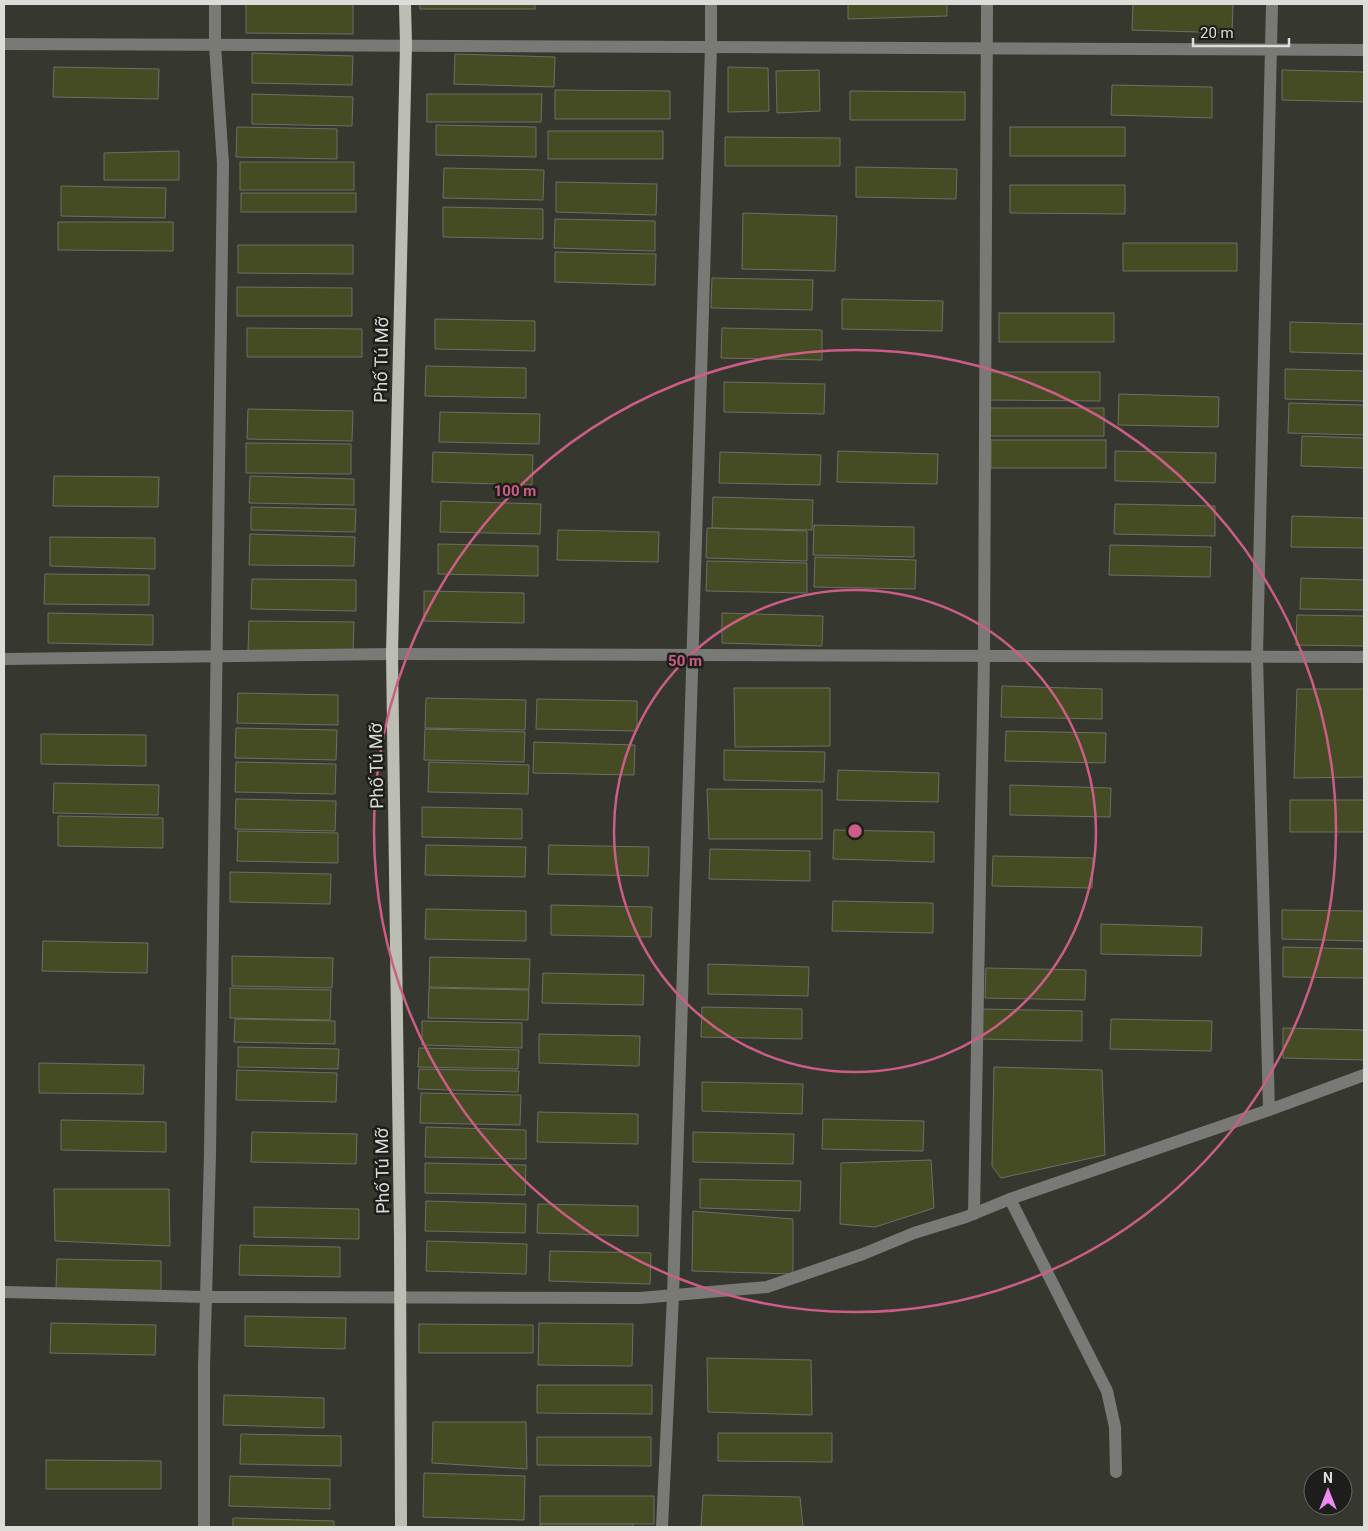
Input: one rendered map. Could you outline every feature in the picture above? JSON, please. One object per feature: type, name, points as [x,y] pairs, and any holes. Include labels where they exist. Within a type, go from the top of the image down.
[{"type":"main road","name":"Phố Tú Mỡ","points":[[401,1527],[392,654],[406,45],[405,4]]},
{"type":"street","points":[[204,1527],[223,164],[215,45],[215,4]]},
{"type":"street","points":[[662,1527],[673,1296],[711,4]]},
{"type":"street","points":[[974,1214],[984,656],[987,4]]},
{"type":"street","points":[[1268,1110],[1257,656],[1272,4]]},
{"type":"street","points":[[4,44],[1364,50]]},
{"type":"street","points":[[4,659],[217,658],[392,654],[1364,657]]},
{"type":"street","points":[[4,1292],[206,1297],[673,1296],[767,1287],[863,1254],[914,1233],[974,1214],[1010,1199],[1364,1075]]},
{"type":"street","points":[[1010,1199],[1107,1391],[1115,1427],[1116,1472]]},
{"type":"building","points":[[246,4],[353,4],[353,34],[246,33]]},
{"type":"building","points":[[420,4],[535,4],[535,9],[420,9]]},
{"type":"building","points":[[848,4],[947,4],[947,16],[848,19]]},
{"type":"building","points":[[1133,4],[1233,4],[1232,33],[1132,30]]},
{"type":"building","points":[[252,53],[353,56],[352,85],[252,83]]},
{"type":"building","points":[[455,54],[555,57],[554,87],[454,84]]},
{"type":"building","points":[[54,67],[159,69],[158,99],[53,97]]},
{"type":"building","points":[[728,67],[768,68],[769,111],[728,112]]},
{"type":"building","points":[[819,70],[820,111],[777,113],[776,71]]},
{"type":"building","points":[[1282,70],[1364,72],[1364,102],[1282,100]]},
{"type":"building","points":[[1112,85],[1212,87],[1212,118],[1111,115]]},
{"type":"building","points":[[555,90],[670,91],[670,119],[555,119]]},
{"type":"building","points":[[850,91],[965,92],[965,120],[850,120]]},
{"type":"building","points":[[252,94],[353,97],[352,126],[252,124]]},
{"type":"building","points":[[427,94],[542,94],[541,122],[427,122]]},
{"type":"building","points":[[436,125],[536,127],[536,157],[436,155]]},
{"type":"building","points":[[237,127],[337,129],[337,159],[236,157]]},
{"type":"building","points":[[1010,127],[1125,127],[1125,156],[1010,156]]},
{"type":"building","points":[[548,131],[663,131],[663,159],[548,159]]},
{"type":"building","points":[[725,137],[840,138],[840,166],[725,166]]},
{"type":"building","points":[[179,151],[179,180],[104,180],[104,153]]},
{"type":"building","points":[[240,162],[354,162],[354,190],[240,190]]},
{"type":"building","points":[[856,167],[957,169],[956,199],[856,197]]},
{"type":"building","points":[[444,168],[544,170],[543,200],[443,198]]},
{"type":"building","points":[[556,182],[657,184],[656,215],[556,212]]},
{"type":"building","points":[[1010,185],[1125,185],[1125,214],[1010,213]]},
{"type":"building","points":[[61,186],[166,188],[165,218],[61,216]]},
{"type":"building","points":[[241,193],[356,193],[356,212],[241,212]]},
{"type":"building","points":[[443,207],[543,209],[543,239],[443,237]]},
{"type":"building","points":[[743,213],[837,216],[835,271],[742,269]]},
{"type":"building","points":[[555,219],[655,221],[655,251],[554,248]]},
{"type":"building","points":[[58,222],[173,222],[173,251],[58,250]]},
{"type":"building","points":[[1123,243],[1237,243],[1237,271],[1123,271]]},
{"type":"building","points":[[238,245],[353,245],[353,274],[238,273]]},
{"type":"building","points":[[555,252],[656,254],[655,285],[555,282]]},
{"type":"building","points":[[712,278],[813,280],[812,310],[711,308]]},
{"type":"building","points":[[237,287],[352,288],[352,316],[237,316]]},
{"type":"building","points":[[842,299],[943,301],[942,331],[842,329]]},
{"type":"building","points":[[999,313],[1114,313],[1114,342],[999,342]]},
{"type":"building","points":[[435,319],[535,321],[535,351],[435,349]]},
{"type":"building","points":[[1290,322],[1364,324],[1364,354],[1290,352]]},
{"type":"building","points":[[247,328],[362,329],[362,357],[247,357]]},
{"type":"building","points":[[722,328],[822,330],[822,360],[721,358]]},
{"type":"building","points":[[426,366],[526,368],[526,398],[425,396]]},
{"type":"building","points":[[1285,369],[1364,371],[1364,401],[1285,399]]},
{"type":"building","points":[[985,372],[1100,372],[1100,401],[985,400]]},
{"type":"building","points":[[724,382],[825,384],[824,414],[724,412]]},
{"type":"building","points":[[1119,394],[1219,397],[1218,427],[1118,425]]},
{"type":"building","points":[[1289,403],[1364,405],[1364,435],[1288,433]]},
{"type":"building","points":[[990,408],[1104,408],[1104,436],[989,436]]},
{"type":"building","points":[[248,409],[353,411],[352,441],[247,439]]},
{"type":"building","points":[[440,412],[540,414],[539,444],[439,442]]},
{"type":"building","points":[[1302,436],[1364,438],[1364,468],[1301,466]]},
{"type":"building","points":[[991,440],[1106,440],[1106,468],[991,468]]},
{"type":"building","points":[[246,443],[351,444],[351,474],[246,473]]},
{"type":"building","points":[[838,451],[938,454],[937,484],[837,482]]},
{"type":"building","points":[[1115,451],[1216,453],[1215,483],[1115,481]]},
{"type":"building","points":[[433,452],[533,455],[532,485],[432,482]]},
{"type":"building","points":[[720,452],[821,455],[820,485],[719,483]]},
{"type":"building","points":[[54,476],[159,477],[158,507],[53,506]]},
{"type":"building","points":[[250,476],[354,479],[354,505],[249,503]]},
{"type":"building","points":[[713,497],[813,500],[812,530],[712,528]]},
{"type":"building","points":[[441,501],[541,504],[540,534],[440,532]]},
{"type":"building","points":[[1115,504],[1215,506],[1215,536],[1114,534]]},
{"type":"building","points":[[251,507],[356,509],[355,532],[251,530]]},
{"type":"building","points":[[1292,516],[1364,518],[1364,548],[1291,547]]},
{"type":"building","points":[[814,525],[914,527],[914,557],[813,555]]},
{"type":"building","points":[[707,528],[807,531],[807,561],[706,558]]},
{"type":"building","points":[[558,530],[659,532],[658,562],[557,560]]},
{"type":"building","points":[[250,534],[355,537],[354,566],[249,565]]},
{"type":"building","points":[[50,537],[155,538],[155,569],[50,566]]},
{"type":"building","points":[[438,544],[538,546],[538,576],[438,574]]},
{"type":"building","points":[[1110,545],[1211,547],[1210,577],[1109,575]]},
{"type":"building","points":[[815,557],[916,560],[915,589],[814,587]]},
{"type":"building","points":[[707,561],[807,563],[807,593],[706,591]]},
{"type":"building","points":[[45,574],[149,575],[149,605],[44,604]]},
{"type":"building","points":[[1301,578],[1364,580],[1364,610],[1300,609]]},
{"type":"building","points":[[252,579],[356,580],[356,611],[251,609]]},
{"type":"building","points":[[424,591],[524,593],[524,623],[424,621]]},
{"type":"building","points":[[48,613],[153,615],[153,645],[48,643]]},
{"type":"building","points":[[722,613],[823,616],[822,646],[722,643]]},
{"type":"building","points":[[1297,615],[1364,616],[1364,646],[1296,645]]},
{"type":"building","points":[[249,621],[354,622],[353,652],[248,651]]},
{"type":"building","points":[[1002,686],[1102,689],[1102,719],[1001,717]]},
{"type":"building","points":[[734,688],[830,688],[830,746],[735,747]]},
{"type":"building","points":[[1297,689],[1364,689],[1364,777],[1294,778]]},
{"type":"building","points":[[238,693],[338,695],[338,725],[237,723]]},
{"type":"building","points":[[426,698],[526,700],[525,730],[425,728]]},
{"type":"building","points":[[537,699],[637,701],[637,731],[536,729]]},
{"type":"building","points":[[236,728],[337,730],[336,760],[235,758]]},
{"type":"building","points":[[425,729],[525,732],[524,762],[424,760]]},
{"type":"building","points":[[1006,731],[1106,733],[1105,763],[1005,761]]},
{"type":"building","points":[[41,734],[146,735],[146,766],[41,764]]},
{"type":"building","points":[[534,742],[635,745],[634,775],[533,773]]},
{"type":"building","points":[[724,750],[825,752],[824,782],[724,780]]},
{"type":"building","points":[[236,762],[336,764],[335,794],[235,792]]},
{"type":"building","points":[[429,762],[529,765],[528,794],[428,792]]},
{"type":"building","points":[[838,770],[939,773],[938,802],[837,800]]},
{"type":"building","points":[[54,783],[159,785],[158,815],[53,813]]},
{"type":"building","points":[[1010,785],[1111,788],[1110,817],[1010,815]]},
{"type":"building","points":[[707,789],[822,790],[822,839],[709,839]]},
{"type":"building","points":[[236,799],[336,801],[335,831],[235,829]]},
{"type":"building","points":[[1290,800],[1364,800],[1364,832],[1290,832]]},
{"type":"building","points":[[422,807],[522,809],[522,839],[422,837]]},
{"type":"building","points":[[58,816],[163,818],[163,848],[58,846]]},
{"type":"building","points":[[834,830],[934,832],[934,862],[833,859]]},
{"type":"building","points":[[238,831],[338,833],[338,863],[237,861]]},
{"type":"building","points":[[426,845],[526,847],[525,877],[425,875]]},
{"type":"building","points":[[549,845],[649,847],[648,876],[548,874]]},
{"type":"building","points":[[710,849],[810,851],[810,881],[709,879]]},
{"type":"building","points":[[993,856],[1093,858],[1092,888],[992,886]]},
{"type":"building","points":[[230,872],[331,874],[330,904],[230,902]]},
{"type":"building","points":[[833,901],[933,903],[933,933],[832,931]]},
{"type":"building","points":[[551,905],[652,907],[651,937],[551,935]]},
{"type":"building","points":[[426,909],[526,911],[526,941],[425,939]]},
{"type":"building","points":[[1282,910],[1364,911],[1364,941],[1282,939]]},
{"type":"building","points":[[1101,924],[1202,927],[1201,956],[1101,954]]},
{"type":"building","points":[[43,941],[148,943],[147,973],[42,971]]},
{"type":"building","points":[[1283,947],[1364,949],[1364,978],[1283,977]]},
{"type":"building","points":[[232,956],[333,958],[332,988],[232,986]]},
{"type":"building","points":[[430,957],[530,959],[529,989],[429,987]]},
{"type":"building","points":[[708,964],[809,967],[808,996],[708,994]]},
{"type":"building","points":[[986,968],[1086,970],[1085,1000],[985,998]]},
{"type":"building","points":[[543,973],[644,975],[643,1005],[542,1003]]},
{"type":"building","points":[[230,988],[331,990],[330,1020],[230,1018]]},
{"type":"building","points":[[429,988],[529,990],[528,1020],[428,1018]]},
{"type":"building","points":[[702,1007],[802,1009],[802,1039],[701,1037]]},
{"type":"building","points":[[982,1009],[1082,1011],[1082,1041],[981,1039]]},
{"type":"building","points":[[235,1019],[335,1021],[335,1044],[234,1042]]},
{"type":"building","points":[[1111,1019],[1212,1021],[1211,1051],[1110,1049]]},
{"type":"building","points":[[422,1021],[522,1023],[522,1048],[422,1045]]},
{"type":"building","points":[[1283,1028],[1364,1030],[1364,1060],[1283,1058]]},
{"type":"building","points":[[539,1034],[640,1036],[639,1066],[539,1063]]},
{"type":"building","points":[[238,1047],[339,1049],[338,1069],[238,1067]]},
{"type":"building","points":[[419,1048],[519,1050],[518,1069],[418,1067]]},
{"type":"building","points":[[39,1063],[144,1065],[143,1094],[39,1093]]},
{"type":"building","points":[[994,1067],[1102,1070],[1105,1155],[1001,1178],[992,1166]]},
{"type":"building","points":[[419,1069],[519,1071],[518,1092],[418,1089]]},
{"type":"building","points":[[237,1070],[337,1073],[336,1102],[236,1100]]},
{"type":"building","points":[[702,1082],[803,1084],[802,1114],[702,1111]]},
{"type":"building","points":[[421,1093],[521,1095],[520,1125],[420,1123]]},
{"type":"building","points":[[538,1112],[638,1114],[638,1144],[537,1142]]},
{"type":"building","points":[[823,1119],[924,1121],[923,1151],[822,1149]]},
{"type":"building","points":[[61,1120],[166,1122],[166,1152],[61,1150]]},
{"type":"building","points":[[426,1127],[526,1130],[526,1159],[425,1157]]},
{"type":"building","points":[[252,1132],[357,1134],[356,1164],[251,1162]]},
{"type":"building","points":[[693,1132],[794,1134],[793,1164],[693,1162]]},
{"type":"building","points":[[931,1160],[934,1208],[875,1227],[840,1224],[841,1163]]},
{"type":"building","points":[[425,1163],[526,1165],[525,1195],[425,1193]]},
{"type":"building","points":[[700,1179],[801,1181],[800,1211],[700,1208]]},
{"type":"building","points":[[54,1189],[169,1189],[170,1246],[55,1241]]},
{"type":"building","points":[[426,1201],[526,1204],[525,1233],[425,1231]]},
{"type":"building","points":[[538,1204],[638,1206],[638,1236],[537,1233]]},
{"type":"building","points":[[254,1207],[359,1209],[359,1239],[254,1237]]},
{"type":"building","points":[[693,1211],[793,1219],[793,1274],[692,1271]]},
{"type":"building","points":[[427,1241],[527,1244],[526,1274],[426,1271]]},
{"type":"building","points":[[240,1245],[340,1247],[340,1277],[239,1275]]},
{"type":"building","points":[[550,1251],[651,1253],[650,1284],[549,1281]]},
{"type":"building","points":[[57,1259],[161,1261],[161,1291],[56,1289]]},
{"type":"building","points":[[245,1316],[346,1318],[345,1349],[245,1346]]},
{"type":"building","points":[[51,1323],[156,1325],[155,1355],[50,1353]]},
{"type":"building","points":[[539,1323],[633,1324],[632,1366],[538,1365]]},
{"type":"building","points":[[419,1324],[533,1325],[533,1353],[419,1353]]},
{"type":"building","points":[[707,1358],[811,1360],[812,1415],[708,1412]]},
{"type":"building","points":[[537,1385],[652,1385],[652,1414],[537,1413]]},
{"type":"building","points":[[224,1395],[324,1398],[324,1428],[223,1425]]},
{"type":"building","points":[[433,1422],[526,1422],[527,1469],[432,1463]]},
{"type":"building","points":[[718,1433],[832,1433],[832,1462],[718,1461]]},
{"type":"building","points":[[241,1434],[341,1436],[341,1466],[240,1464]]},
{"type":"building","points":[[537,1437],[651,1437],[651,1466],[537,1465]]},
{"type":"building","points":[[46,1460],[161,1461],[161,1489],[46,1489]]},
{"type":"building","points":[[424,1473],[525,1476],[524,1520],[423,1517]]},
{"type":"building","points":[[230,1476],[330,1479],[330,1509],[229,1506]]},
{"type":"building","points":[[703,1495],[800,1497],[803,1527],[701,1527]]},
{"type":"building","points":[[540,1496],[654,1496],[654,1524],[540,1524]]},
{"type":"building","points":[[233,1518],[334,1521],[334,1527],[233,1527]]},
{"type":"building","points":[[540,1524],[633,1524],[633,1527],[540,1527]]}]
